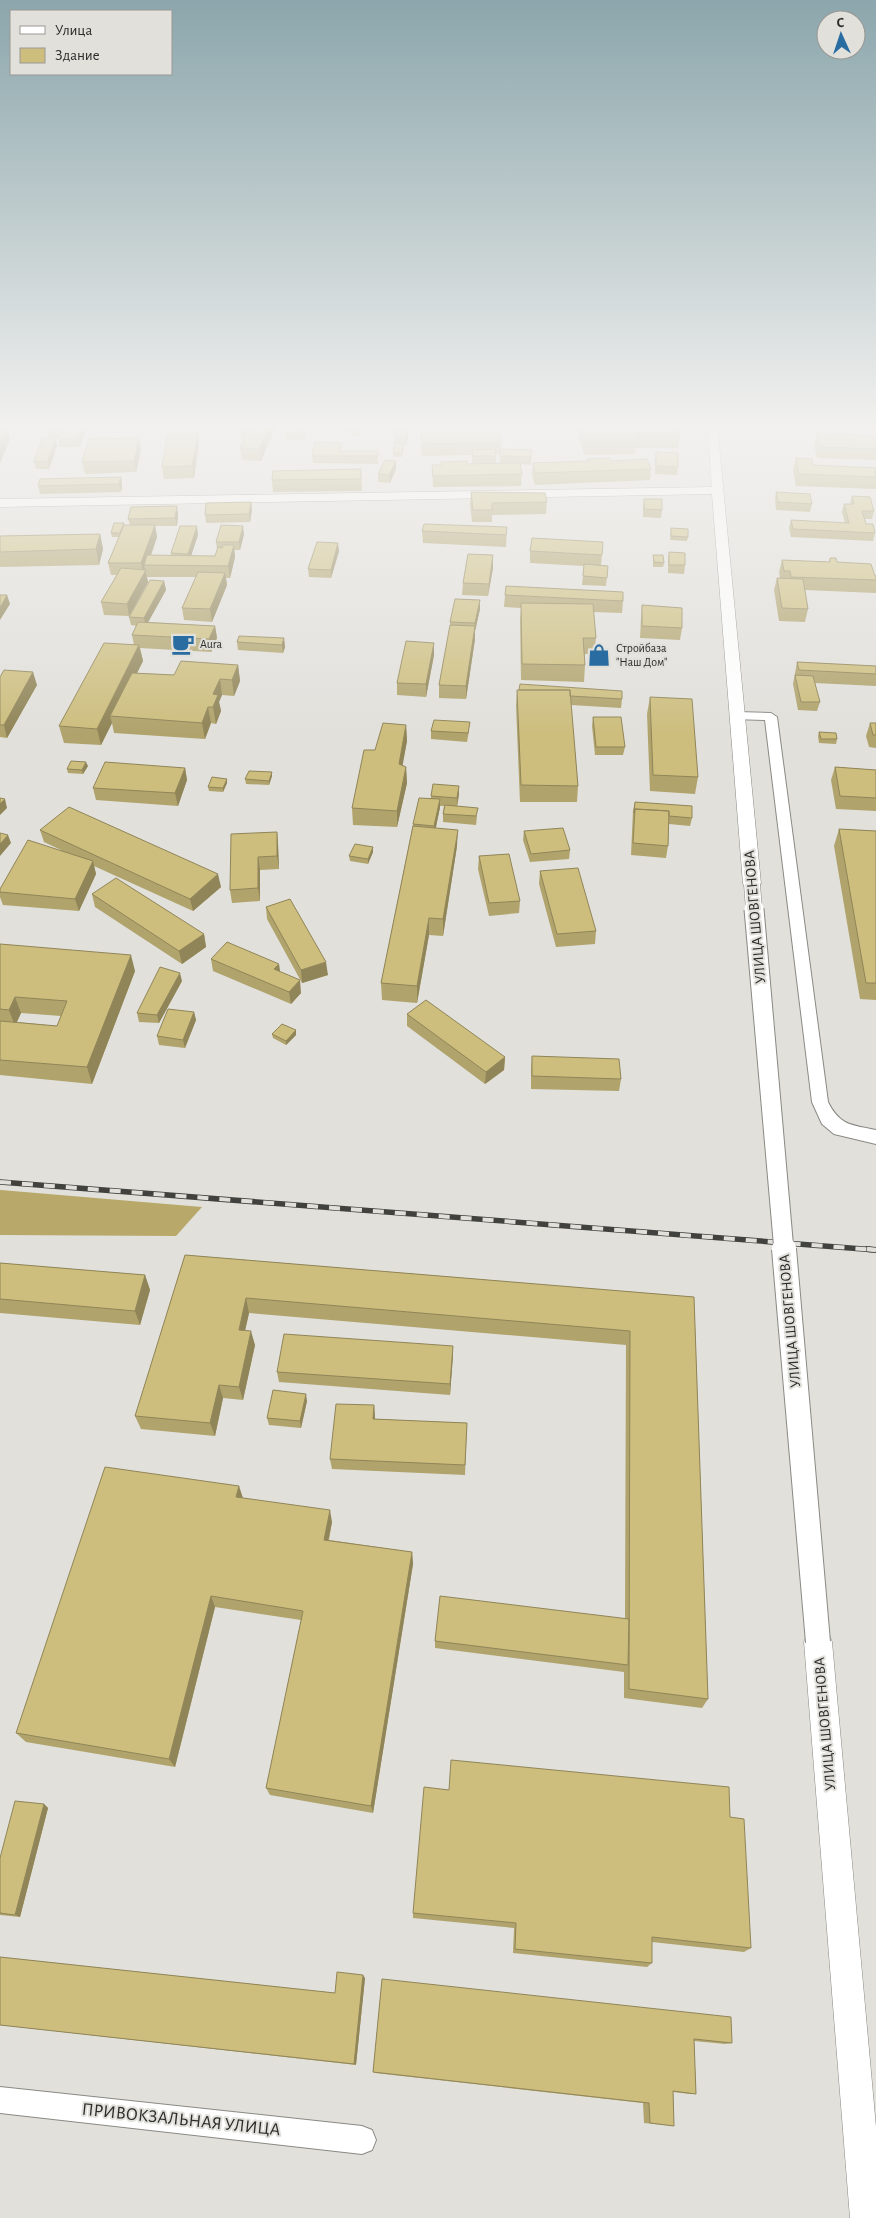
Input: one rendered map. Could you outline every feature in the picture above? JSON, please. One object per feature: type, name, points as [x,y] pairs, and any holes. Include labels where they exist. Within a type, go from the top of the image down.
[{"type":"street","name":"УЛИЦА ШОВГЕНОВА","points":[[720,528],[867,2218]]},
{"type":"street","points":[[737,716],[771,717],[820,1102],[828,1119],[840,1129],[876,1137]]},
{"type":"street","name":"ПРИВОКЗАЛЬНАЯ УЛИЦА","points":[[0,2100],[362,2140]]},
{"type":"shaded area","points":[[0,1190],[202,1207],[176,1236],[0,1235]]},
{"type":"building","points":[[113,528],[122,528],[120,533],[111,533]]},
{"type":"building","points":[[123,528],[154,528],[141,563],[108,563]]},
{"type":"building","points":[[179,528],[197,528],[188,554],[171,553]]},
{"type":"building","points":[[220,528],[243,528],[239,542],[216,542]]},
{"type":"building","points":[[423,528],[507,528],[506,535],[422,531]]},
{"type":"building","points":[[671,528],[688,529],[688,537],[671,536]]},
{"type":"building","points":[[793,528],[874,528],[875,533]]},
{"type":"building","points":[[100,534],[96,549],[0,552],[0,536]]},
{"type":"building","points":[[532,538],[603,542],[602,555],[530,551]]},
{"type":"building","points":[[317,542],[338,543],[331,570],[308,569]]},
{"type":"building","points":[[223,545],[234,545],[228,566],[144,565],[147,555],[215,556],[218,547],[222,548]]},
{"type":"building","points":[[669,552],[685,553],[685,565],[669,565]]},
{"type":"building","points":[[468,554],[493,555],[489,584],[463,583]]},
{"type":"building","points":[[653,555],[663,555],[664,563],[654,562]]},
{"type":"building","points":[[830,558],[836,558],[837,562],[871,564],[876,580],[791,577],[790,571],[784,571],[782,560],[830,562]]},
{"type":"building","points":[[584,564],[608,566],[607,578],[583,576]]},
{"type":"building","points":[[121,568],[146,570],[127,604],[101,602]]},
{"type":"building","points":[[198,572],[225,573],[210,609],[182,608]]},
{"type":"building","points":[[777,578],[803,579],[808,609],[782,608]]},
{"type":"building","points":[[150,580],[164,581],[144,618],[129,617]]},
{"type":"building","points":[[506,586],[623,592],[623,601],[505,595]]},
{"type":"building","points":[[0,595],[7,595],[0,608]]},
{"type":"building","points":[[455,599],[480,600],[475,623],[450,622]]},
{"type":"building","points":[[521,603],[593,604],[596,638],[583,638],[585,665],[522,664]]},
{"type":"building","points":[[642,605],[682,608],[682,628],[642,626]]},
{"type":"building","points":[[138,622],[215,626],[209,639],[132,635]]},
{"type":"building","points":[[450,625],[475,626],[466,686],[439,685]]},
{"type":"building","points":[[239,636],[284,638],[282,645],[237,642]]},
{"type":"building","points":[[406,641],[434,643],[426,684],[397,683]]},
{"type":"building","points":[[104,643],[139,645],[97,729],[59,726]]},
{"type":"building","points":[[181,661],[238,665],[232,680],[220,679],[213,694],[218,695],[213,707],[208,707],[202,723],[110,716],[132,673],[174,675]]},
{"type":"building","points":[[797,662],[876,666],[876,674],[799,670]]},
{"type":"building","points":[[4,670],[33,672],[4,725],[0,725],[0,677]]},
{"type":"building","points":[[795,675],[813,676],[820,702],[801,702]]},
{"type":"building","points":[[520,684],[622,691],[622,699],[570,696],[570,690],[519,690]]},
{"type":"building","points":[[517,690],[570,690],[578,786],[521,785]]},
{"type":"building","points":[[650,697],[692,699],[698,777],[653,775]]},
{"type":"building","points":[[593,717],[621,717],[625,747],[596,747]]},
{"type":"building","points":[[434,720],[470,722],[468,733],[431,731]]},
{"type":"building","points":[[383,723],[406,725],[399,764],[406,767],[397,811],[352,808],[364,750],[375,750]]},
{"type":"building","points":[[870,723],[876,723],[876,735],[873,735]]},
{"type":"building","points":[[819,732],[836,733],[837,739],[821,739]]},
{"type":"building","points":[[71,761],[86,762],[82,770],[67,769]]},
{"type":"building","points":[[105,762],[185,768],[175,793],[93,788]]},
{"type":"building","points":[[835,767],[876,770],[876,798],[840,796]]},
{"type":"building","points":[[249,771],[272,772],[269,781],[245,779]]},
{"type":"building","points":[[212,777],[227,779],[223,788],[208,787]]},
{"type":"building","points":[[433,784],[459,786],[457,798],[431,796]]},
{"type":"building","points":[[419,798],[440,799],[434,826],[413,824]]},
{"type":"building","points":[[635,802],[692,806],[692,818],[669,816],[669,811],[635,809],[634,813]]},
{"type":"building","points":[[445,805],[478,808],[476,816],[443,814]]},
{"type":"building","points":[[69,807],[218,874],[190,899],[40,830]]},
{"type":"building","points":[[635,809],[669,811],[668,846],[633,843]]},
{"type":"building","points":[[413,826],[458,830],[443,919],[429,918],[417,986],[381,983]]},
{"type":"building","points":[[563,828],[570,850],[531,854],[524,831]]},
{"type":"building","points":[[839,829],[876,831],[876,983],[866,983]]},
{"type":"building","points":[[277,832],[277,856],[258,857],[258,888],[230,890],[231,834]]},
{"type":"building","points":[[0,833],[8,835],[0,844]]},
{"type":"building","points":[[28,840],[93,861],[75,899],[0,892]]},
{"type":"building","points":[[355,844],[373,847],[368,859],[349,856]]},
{"type":"building","points":[[509,854],[520,901],[489,903],[479,856]]},
{"type":"building","points":[[578,868],[596,931],[557,934],[540,871]]},
{"type":"building","points":[[116,878],[204,934],[179,951],[92,894]]},
{"type":"building","points":[[290,899],[326,962],[301,970],[266,907]]},
{"type":"building","points":[[227,942],[279,964],[274,969],[300,980],[289,992],[211,959]]},
{"type":"building","points":[[0,944],[131,955],[87,1067],[0,1060],[0,1021],[57,1026],[67,1001],[15,997],[9,1010],[0,1009]]},
{"type":"building","points":[[160,967],[180,973],[157,1015],[137,1013]]},
{"type":"building","points":[[426,1000],[505,1057],[486,1072],[407,1014]]},
{"type":"building","points":[[168,1009],[194,1012],[183,1040],[157,1036]]},
{"type":"building","points":[[282,1024],[296,1030],[286,1041],[272,1034]]},
{"type":"building","points":[[532,1056],[619,1059],[621,1079],[532,1076]]},
{"type":"building","points":[[185,1255],[694,1297],[708,1699],[629,1689],[630,1331],[246,1298],[239,1330],[251,1331],[239,1387],[219,1385],[210,1423],[135,1416]]},
{"type":"building","points":[[0,1263],[145,1275],[135,1311],[0,1299]]},
{"type":"building","points":[[284,1334],[453,1346],[450,1384],[277,1372]]},
{"type":"building","points":[[273,1390],[306,1394],[300,1421],[267,1418]]},
{"type":"building","points":[[336,1404],[374,1405],[373,1419],[467,1423],[465,1465],[330,1459]]},
{"type":"building","points":[[105,1467],[239,1486],[236,1497],[330,1510],[324,1540],[412,1552],[371,1806],[266,1788],[303,1611],[211,1596],[169,1759],[16,1733]]},
{"type":"building","points":[[440,1596],[629,1619],[628,1665],[435,1641]]},
{"type":"building","points":[[451,1760],[729,1787],[730,1817],[744,1819],[751,1948],[652,1937],[652,1963],[515,1949],[516,1923],[413,1913],[424,1787],[449,1790]]},
{"type":"building","points":[[15,1801],[44,1804],[15,1915],[0,1913],[0,1858]]},
{"type":"building","points":[[0,1957],[335,1993],[337,1972],[363,1975],[354,2064],[0,2025]]},
{"type":"building","points":[[382,1979],[731,2017],[732,2043],[694,2039],[696,2094],[673,2091],[674,2126],[650,2123],[649,2103],[373,2072]]},
{"type":"railway","points":[[0,1182],[876,1250],[867,1249]]},
{"type":"place","name":"Aura","points":[[183,644]]},
{"type":"place","name":"Стройбаза \"Наш Дом\"","points":[[599,655]]}]
